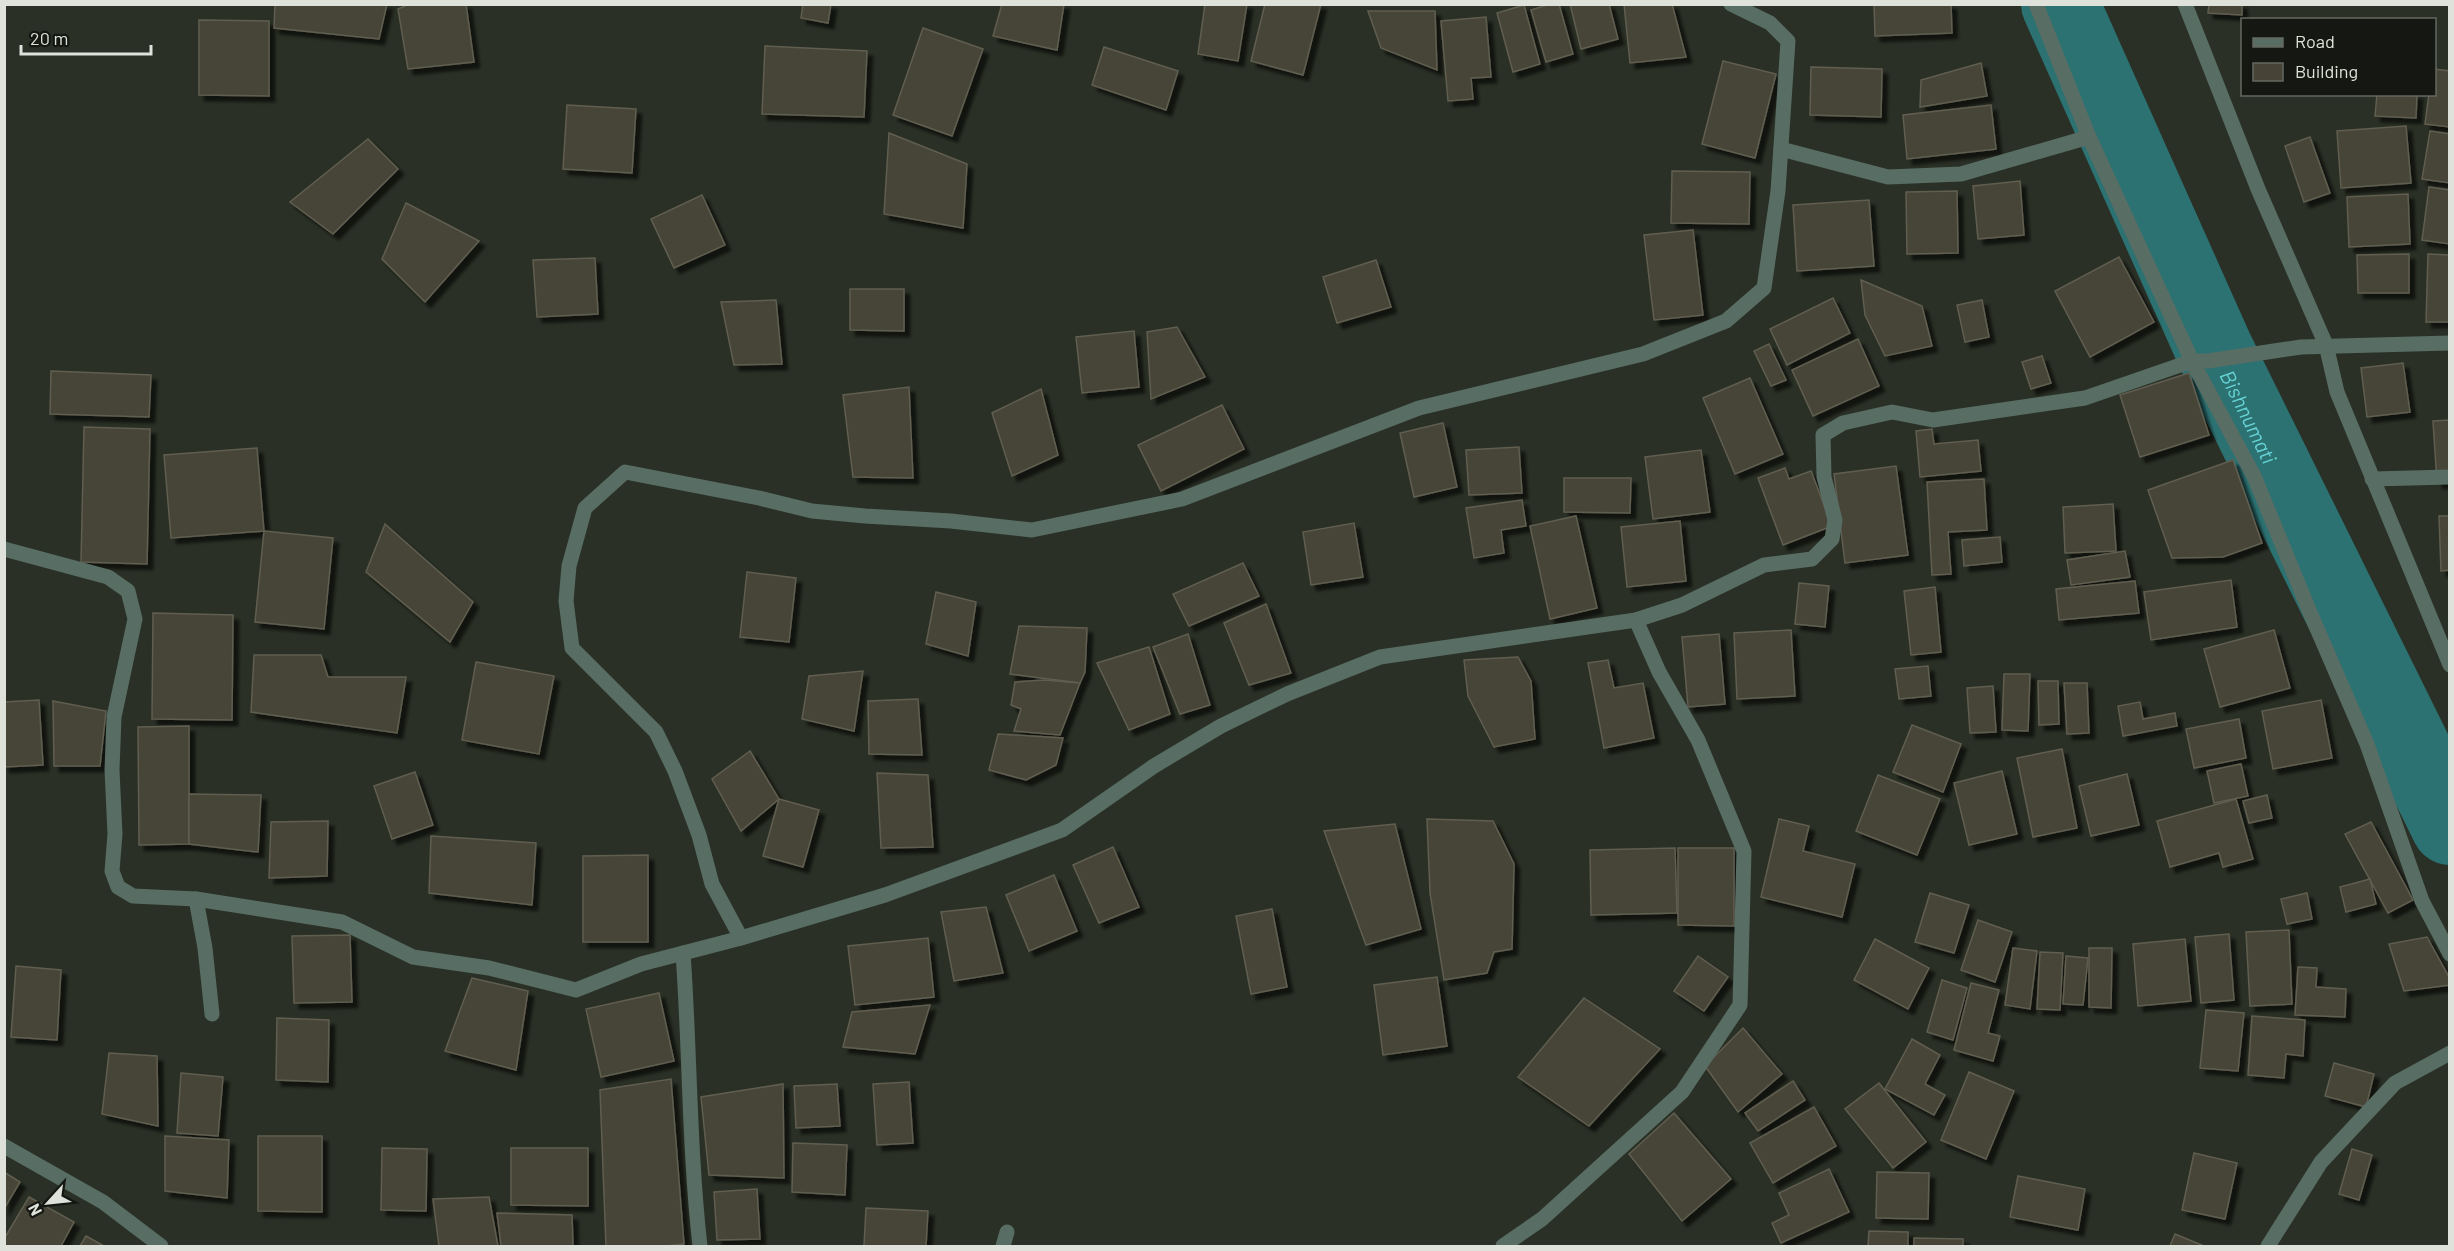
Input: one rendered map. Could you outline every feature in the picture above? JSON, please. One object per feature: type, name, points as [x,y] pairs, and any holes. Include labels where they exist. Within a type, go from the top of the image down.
[{"type":"street","points":[[741,938],[712,884],[699,835],[675,771],[656,732],[572,648],[566,601],[569,566],[585,508],[625,472],[759,498],[812,511],[951,521],[1032,530],[1182,499],[1419,408],[1643,354],[1726,321],[1764,288],[1778,191],[1788,41],[1770,23],[1731,4]]},
{"type":"street","points":[[2036,4],[2089,137],[2192,361],[2254,476],[2367,744],[2422,900],[2450,954]]},
{"type":"street","points":[[2185,4],[2258,189],[2326,345],[2337,392],[2450,664]]},
{"type":"street","points":[[1781,149],[1888,177],[1961,174],[2089,137]]},
{"type":"street","points":[[4,549],[108,577],[128,591],[135,619],[114,717],[112,770],[115,834],[112,871],[118,887],[133,896],[196,899],[342,922],[413,957],[489,968],[576,990],[641,964],[741,938],[885,895],[1062,830],[1154,765],[1221,726],[1287,694],[1380,657],[1636,620],[1682,604],[1764,565],[1812,559],[1833,539],[1835,520],[1824,477],[1823,435],[1843,423],[1892,412],[1933,420],[2085,398],[2192,361],[2208,361],[2326,345],[2450,343]]},
{"type":"street","points":[[2372,479],[2450,477]]},
{"type":"street","points":[[1501,1246],[1542,1219],[1682,1092],[1740,1005],[1744,851],[1698,740],[1659,672],[1636,620]]},
{"type":"street","points":[[196,899],[213,1014]]},
{"type":"street","points":[[683,953],[696,1212],[700,1246]]},
{"type":"street","points":[[2268,1246],[2321,1162],[2395,1083],[2450,1053]]},
{"type":"street","points":[[4,1146],[103,1202],[160,1246]]},
{"type":"building","points":[[275,4],[387,4],[379,39],[274,28]]},
{"type":"building","points":[[410,4],[466,4],[474,62],[408,69],[398,9]]},
{"type":"building","points":[[803,4],[831,4],[828,23],[801,18]]},
{"type":"building","points":[[1002,4],[1064,4],[1057,50],[993,36]]},
{"type":"building","points":[[1205,4],[1247,4],[1238,61],[1198,54]]},
{"type":"building","points":[[1265,4],[1321,4],[1303,75],[1251,61]]},
{"type":"building","points":[[1550,4],[1559,4],[1573,54],[1546,62],[1531,10]]},
{"type":"building","points":[[1570,4],[1609,4],[1618,39],[1581,49]]},
{"type":"building","points":[[1624,4],[1672,4],[1686,57],[1630,63]]},
{"type":"building","points":[[1874,4],[1951,4],[1952,33],[1875,36]]},
{"type":"building","points":[[2209,4],[2242,4],[2242,15],[2208,13]]},
{"type":"building","points":[[1524,5],[1540,64],[1513,72],[1497,13]]},
{"type":"building","points":[[1368,11],[1435,11],[1437,70],[1381,48]]},
{"type":"building","points":[[1486,17],[1491,77],[1471,78],[1473,99],[1448,101],[1441,21]]},
{"type":"building","points":[[199,20],[269,21],[269,96],[199,95]]},
{"type":"building","points":[[923,28],[983,49],[952,136],[893,115]]},
{"type":"building","points":[[765,46],[867,51],[864,117],[762,114]]},
{"type":"building","points":[[1104,47],[1178,71],[1166,110],[1092,85]]},
{"type":"building","points":[[1723,61],[1776,74],[1755,158],[1702,144]]},
{"type":"building","points":[[1981,63],[1987,96],[1920,107],[1921,80]]},
{"type":"building","points":[[1811,67],[1882,69],[1881,117],[1810,115]]},
{"type":"building","points":[[2436,69],[2450,71],[2450,127],[2425,124],[2429,96],[2436,96]]},
{"type":"building","points":[[2377,96],[2417,96],[2416,118],[2375,116]]},
{"type":"building","points":[[567,105],[636,109],[632,173],[563,169]]},
{"type":"building","points":[[1991,105],[1996,149],[1907,159],[1903,115]]},
{"type":"building","points":[[2406,126],[2411,183],[2341,188],[2337,131]]},
{"type":"building","points":[[2430,131],[2450,134],[2450,183],[2422,179]]},
{"type":"building","points":[[889,133],[967,164],[963,228],[884,214]]},
{"type":"building","points":[[2310,137],[2330,193],[2304,202],[2285,146]]},
{"type":"building","points":[[368,139],[398,169],[333,234],[290,202]]},
{"type":"building","points":[[1672,171],[1750,172],[1749,224],[1671,223]]},
{"type":"building","points":[[2020,181],[2024,235],[1978,239],[1973,186]]},
{"type":"building","points":[[2429,187],[2450,190],[2450,244],[2422,240]]},
{"type":"building","points":[[1957,191],[1958,253],[1907,254],[1906,192]]},
{"type":"building","points":[[2408,194],[2410,244],[2349,247],[2347,197]]},
{"type":"building","points":[[702,195],[725,245],[674,268],[651,219]]},
{"type":"building","points":[[1869,200],[1874,266],[1797,271],[1793,205]]},
{"type":"building","points":[[406,203],[479,241],[425,302],[382,259]]},
{"type":"building","points":[[1693,230],[1703,315],[1654,320],[1644,235]]},
{"type":"building","points":[[2409,254],[2409,293],[2358,293],[2357,255]]},
{"type":"building","points":[[2428,254],[2450,255],[2450,322],[2426,322]]},
{"type":"building","points":[[2119,257],[2154,322],[2090,357],[2055,291]]},
{"type":"building","points":[[595,258],[598,314],[537,317],[533,260]]},
{"type":"building","points":[[1376,260],[1391,307],[1337,323],[1323,277]]},
{"type":"building","points":[[1861,280],[1922,306],[1932,346],[1885,356],[1865,315]]},
{"type":"building","points":[[850,289],[904,289],[904,331],[850,330]]},
{"type":"building","points":[[1833,298],[1850,333],[1787,365],[1770,329]]},
{"type":"building","points":[[776,300],[782,364],[734,365],[721,302]]},
{"type":"building","points":[[1982,300],[1989,337],[1965,342],[1957,305]]},
{"type":"building","points":[[1177,327],[1205,377],[1151,399],[1147,332]]},
{"type":"building","points":[[1134,331],[1139,387],[1082,393],[1076,337]]},
{"type":"building","points":[[1858,339],[1879,386],[1813,416],[1792,370]]},
{"type":"building","points":[[1769,344],[1786,380],[1771,386],[1754,351]]},
{"type":"building","points":[[2042,356],[2051,383],[2031,389],[2022,362]]},
{"type":"building","points":[[2403,363],[2410,412],[2367,417],[2361,368]]},
{"type":"building","points":[[51,371],[151,375],[149,417],[50,414]]},
{"type":"building","points":[[2189,373],[2209,435],[2140,457],[2120,395]]},
{"type":"building","points":[[1750,378],[1783,454],[1735,474],[1703,398]]},
{"type":"building","points":[[909,387],[913,478],[853,477],[843,395]]},
{"type":"building","points":[[1041,389],[1058,455],[1012,476],[992,413]]},
{"type":"building","points":[[1222,405],[1244,449],[1161,491],[1138,445]]},
{"type":"building","points":[[2450,420],[2450,483],[2437,483],[2433,421]]},
{"type":"building","points":[[1443,423],[1457,487],[1414,497],[1400,433]]},
{"type":"building","points":[[84,427],[150,429],[147,564],[81,562]]},
{"type":"building","points":[[1932,429],[1934,444],[1978,440],[1981,471],[1920,477],[1916,431]]},
{"type":"building","points":[[1519,447],[1522,493],[1469,495],[1466,450]]},
{"type":"building","points":[[257,448],[264,531],[171,538],[164,455]]},
{"type":"building","points":[[1701,450],[1710,512],[1653,519],[1645,457]]},
{"type":"building","points":[[2233,460],[2262,543],[2223,557],[2172,558],[2148,490]]},
{"type":"building","points":[[1896,466],[1908,555],[1845,563],[1834,474]]},
{"type":"building","points":[[1785,468],[1789,479],[1811,471],[1832,526],[1783,545],[1758,478]]},
{"type":"building","points":[[1564,478],[1631,478],[1630,513],[1564,512]]},
{"type":"building","points":[[1984,479],[1987,530],[1948,532],[1951,574],[1932,575],[1927,482]]},
{"type":"building","points":[[1522,500],[1526,526],[1501,530],[1504,553],[1474,558],[1466,508]]},
{"type":"building","points":[[2113,504],[2116,551],[2065,553],[2063,507]]},
{"type":"building","points":[[1576,516],[1597,608],[1550,619],[1530,526]]},
{"type":"building","points":[[2439,516],[2450,516],[2450,570],[2441,571]]},
{"type":"building","points":[[1680,521],[1686,581],[1627,587],[1621,527]]},
{"type":"building","points":[[1354,523],[1363,577],[1311,585],[1303,532]]},
{"type":"building","points":[[385,524],[473,602],[450,642],[366,572]]},
{"type":"building","points":[[264,531],[333,538],[324,629],[255,622]]},
{"type":"building","points":[[2000,537],[2002,562],[1964,566],[1962,540]]},
{"type":"building","points":[[2125,551],[2130,577],[2071,585],[2067,560]]},
{"type":"building","points":[[1243,563],[1259,596],[1189,626],[1173,594]]},
{"type":"building","points":[[747,572],[796,578],[789,642],[740,637]]},
{"type":"building","points":[[2231,580],[2237,627],[2151,640],[2144,592]]},
{"type":"building","points":[[2135,581],[2139,613],[2059,620],[2056,589]]},
{"type":"building","points":[[1799,583],[1829,586],[1825,627],[1795,624]]},
{"type":"building","points":[[1935,587],[1941,652],[1911,655],[1904,591]]},
{"type":"building","points":[[936,592],[976,602],[968,656],[926,644]]},
{"type":"building","points":[[1266,604],[1291,673],[1249,685],[1224,623]]},
{"type":"building","points":[[153,613],[233,615],[232,720],[152,719]]},
{"type":"building","points":[[1019,626],[1087,628],[1085,672],[1080,683],[1010,674]]},
{"type":"building","points":[[1791,630],[1795,696],[1737,699],[1734,633]]},
{"type":"building","points":[[2274,630],[2290,688],[2220,707],[2204,649]]},
{"type":"building","points":[[1188,634],[1210,705],[1180,714],[1153,647]]},
{"type":"building","points":[[1719,634],[1725,704],[1688,707],[1682,637]]},
{"type":"building","points":[[1149,647],[1170,714],[1129,730],[1097,663]]},
{"type":"building","points":[[254,655],[321,655],[328,677],[406,677],[397,733],[251,712]]},
{"type":"building","points":[[1518,657],[1531,681],[1535,739],[1494,747],[1468,696],[1464,660]]},
{"type":"building","points":[[1608,660],[1614,688],[1643,683],[1654,738],[1604,748],[1588,663]]},
{"type":"building","points":[[476,662],[554,676],[539,754],[462,740]]},
{"type":"building","points":[[1928,666],[1931,696],[1899,699],[1895,669]]},
{"type":"building","points":[[863,671],[854,731],[802,719],[809,676]]},
{"type":"building","points":[[2004,674],[2030,674],[2028,731],[2002,730]]},
{"type":"building","points":[[1044,680],[1080,683],[1060,735],[1014,731],[1021,709],[1011,705],[1015,682]]},
{"type":"building","points":[[2038,681],[2058,681],[2059,724],[2039,725]]},
{"type":"building","points":[[2064,683],[2087,683],[2089,733],[2067,734]]},
{"type":"building","points":[[1993,686],[1996,732],[1970,733],[1967,688]]},
{"type":"building","points":[[918,699],[922,755],[869,754],[868,701]]},
{"type":"building","points":[[39,700],[43,765],[4,767],[4,702]]},
{"type":"building","points":[[2321,700],[2332,758],[2273,769],[2262,711]]},
{"type":"building","points":[[53,701],[106,711],[100,766],[54,766]]},
{"type":"building","points":[[2140,702],[2143,719],[2175,713],[2177,726],[2123,736],[2118,706]]},
{"type":"building","points":[[2239,719],[2246,758],[2194,768],[2186,729]]},
{"type":"building","points":[[1912,725],[1961,744],[1943,792],[1893,772]]},
{"type":"building","points":[[189,726],[189,844],[139,845],[138,727]]},
{"type":"building","points":[[998,734],[1063,738],[1056,765],[1026,780],[989,770]]},
{"type":"building","points":[[2062,749],[2077,828],[2033,837],[2017,758]]},
{"type":"building","points":[[750,751],[779,799],[741,831],[712,779]]},
{"type":"building","points":[[2241,764],[2248,796],[2214,803],[2207,771]]},
{"type":"building","points":[[2002,771],[2017,834],[1969,845],[1954,783]]},
{"type":"building","points":[[415,772],[433,825],[392,839],[374,786]]},
{"type":"building","points":[[877,773],[928,775],[933,847],[881,848]]},
{"type":"building","points":[[2127,774],[2139,825],[2091,836],[2079,786]]},
{"type":"building","points":[[1878,775],[1940,799],[1917,855],[1856,831]]},
{"type":"building","points":[[189,794],[261,795],[258,852],[189,844]]},
{"type":"building","points":[[2267,795],[2272,818],[2249,823],[2243,801]]},
{"type":"building","points":[[779,799],[819,810],[803,867],[763,856]]},
{"type":"building","points":[[2236,799],[2253,859],[2223,867],[2219,853],[2170,867],[2157,821]]},
{"type":"building","points":[[1427,819],[1493,821],[1514,864],[1512,949],[1494,952],[1487,973],[1444,980],[1430,893]]},
{"type":"building","points":[[1779,819],[1809,826],[1803,851],[1855,864],[1842,917],[1761,897]]},
{"type":"building","points":[[328,821],[327,876],[269,878],[271,822]]},
{"type":"building","points":[[2371,822],[2413,900],[2388,913],[2345,834]]},
{"type":"building","points":[[1395,824],[1421,929],[1366,945],[1324,831]]},
{"type":"building","points":[[431,836],[536,843],[532,905],[429,893]]},
{"type":"building","points":[[1113,847],[1139,907],[1099,923],[1073,865]]},
{"type":"building","points":[[1675,848],[1677,913],[1591,915],[1590,850]]},
{"type":"building","points":[[1678,848],[1734,848],[1734,926],[1678,925]]},
{"type":"building","points":[[648,855],[648,942],[583,942],[583,856]]},
{"type":"building","points":[[1054,875],[1077,931],[1029,951],[1006,895]]},
{"type":"building","points":[[2370,879],[2376,904],[2346,912],[2340,887]]},
{"type":"building","points":[[1930,893],[1969,905],[1954,953],[1915,942]]},
{"type":"building","points":[[2307,893],[2312,919],[2287,924],[2281,899]]},
{"type":"building","points":[[986,907],[1003,973],[954,981],[941,912]]},
{"type":"building","points":[[1272,909],[1287,987],[1251,994],[1236,916]]},
{"type":"building","points":[[1978,920],[2012,932],[1995,982],[1961,970]]},
{"type":"building","points":[[2289,930],[2292,1004],[2250,1006],[2246,932]]},
{"type":"building","points":[[2229,934],[2234,1000],[2201,1003],[2195,937]]},
{"type":"building","points":[[350,935],[352,1002],[294,1003],[292,936]]},
{"type":"building","points":[[2427,937],[2450,979],[2450,985],[2404,991],[2389,944]]},
{"type":"building","points":[[928,938],[934,997],[855,1005],[848,946]]},
{"type":"building","points":[[1875,939],[1929,968],[1908,1009],[1854,980]]},
{"type":"building","points":[[2185,939],[2191,1001],[2138,1006],[2133,944]]},
{"type":"building","points":[[2013,948],[2037,951],[2030,1009],[2005,1005]]},
{"type":"building","points":[[2089,948],[2112,948],[2111,1008],[2089,1007]]},
{"type":"building","points":[[2040,952],[2063,953],[2060,1010],[2037,1009]]},
{"type":"building","points":[[1698,956],[1728,977],[1704,1011],[1674,991]]},
{"type":"building","points":[[2066,956],[2088,958],[2083,1005],[2063,1004]]},
{"type":"building","points":[[16,966],[61,970],[57,1040],[11,1037]]},
{"type":"building","points":[[2298,967],[2317,968],[2316,987],[2346,989],[2345,1017],[2295,1015]]},
{"type":"building","points":[[1437,977],[1447,1046],[1383,1055],[1374,985]]},
{"type":"building","points":[[472,978],[528,991],[516,1070],[445,1051]]},
{"type":"building","points":[[1942,980],[1967,988],[1953,1040],[1927,1032]]},
{"type":"building","points":[[1971,983],[1999,990],[1988,1033],[2000,1036],[1993,1061],[1954,1050]]},
{"type":"building","points":[[659,993],[674,1061],[601,1077],[586,1009]]},
{"type":"building","points":[[1584,998],[1660,1049],[1589,1126],[1518,1077]]},
{"type":"building","points":[[930,1005],[915,1054],[843,1047],[852,1012]]},
{"type":"building","points":[[2206,1010],[2244,1013],[2238,1071],[2200,1068]]},
{"type":"building","points":[[2252,1016],[2305,1020],[2303,1056],[2286,1054],[2284,1078],[2248,1075]]},
{"type":"building","points":[[277,1018],[329,1020],[328,1082],[276,1080]]},
{"type":"building","points":[[1743,1028],[1782,1074],[1738,1112],[1705,1066]]},
{"type":"building","points":[[1912,1039],[1940,1055],[1925,1084],[1945,1095],[1934,1115],[1885,1089]]},
{"type":"building","points":[[109,1053],[157,1056],[158,1126],[102,1114]]},
{"type":"building","points":[[2334,1063],[2374,1074],[2366,1107],[2325,1096]]},
{"type":"building","points":[[1969,1072],[2014,1091],[1986,1159],[1941,1140]]},
{"type":"building","points":[[181,1073],[223,1077],[218,1136],[177,1133]]},
{"type":"building","points":[[671,1079],[684,1244],[606,1246],[600,1090]]},
{"type":"building","points":[[1793,1081],[1805,1100],[1758,1131],[1745,1113]]},
{"type":"building","points":[[909,1082],[913,1143],[877,1145],[873,1084]]},
{"type":"building","points":[[1879,1083],[1926,1142],[1893,1168],[1845,1109]]},
{"type":"building","points":[[783,1084],[784,1178],[709,1175],[701,1097]]},
{"type":"building","points":[[837,1084],[840,1126],[796,1128],[794,1086]]},
{"type":"building","points":[[1814,1107],[1836,1146],[1773,1183],[1750,1143]]},
{"type":"building","points":[[1674,1113],[1731,1179],[1682,1221],[1629,1154]]},
{"type":"building","points":[[165,1136],[229,1140],[227,1198],[165,1191]]},
{"type":"building","points":[[258,1136],[322,1136],[322,1212],[258,1211]]},
{"type":"building","points":[[793,1143],[847,1145],[845,1195],[792,1192]]},
{"type":"building","points":[[382,1148],[427,1149],[426,1211],[381,1210]]},
{"type":"building","points":[[511,1148],[588,1148],[588,1206],[511,1205]]},
{"type":"building","points":[[2352,1149],[2372,1155],[2359,1200],[2339,1194]]},
{"type":"building","points":[[2194,1153],[2237,1163],[2225,1219],[2182,1210]]},
{"type":"building","points":[[1829,1169],[1849,1212],[1781,1243],[1772,1223],[1789,1215],[1779,1193]]},
{"type":"building","points":[[4,1172],[20,1182],[4,1209]]},
{"type":"building","points":[[1877,1172],[1929,1173],[1928,1219],[1876,1218]]},
{"type":"building","points":[[2018,1176],[2085,1189],[2078,1230],[2010,1217]]},
{"type":"building","points":[[757,1189],[760,1239],[717,1240],[714,1192]]},
{"type":"building","points":[[29,1197],[74,1222],[61,1246],[4,1246],[4,1239]]},
{"type":"building","points":[[489,1197],[498,1246],[439,1246],[433,1199]]},
{"type":"building","points":[[866,1208],[928,1211],[926,1246],[864,1246]]},
{"type":"building","points":[[497,1213],[572,1215],[573,1246],[501,1246]]},
{"type":"building","points":[[1869,1231],[1908,1232],[1908,1246],[1868,1246]]},
{"type":"building","points":[[2175,1234],[2204,1246],[2170,1246]]},
{"type":"building","points":[[86,1236],[104,1246],[80,1246]]},
{"type":"building","points":[[1914,1238],[1963,1239],[1963,1246],[1914,1246]]},
{"type":"waterway","name":"Bishnumati","points":[[2060,4],[2214,349],[2450,826]]}]
